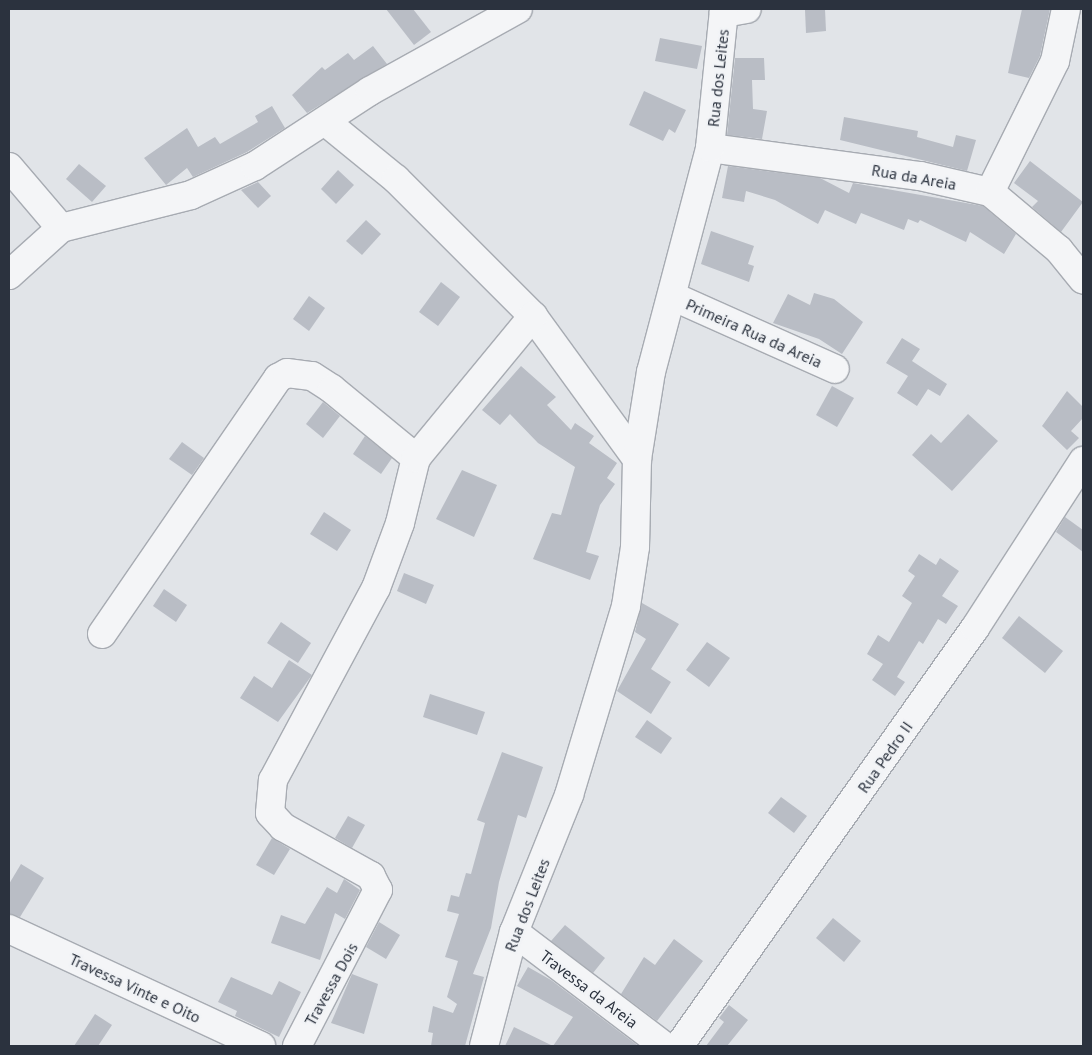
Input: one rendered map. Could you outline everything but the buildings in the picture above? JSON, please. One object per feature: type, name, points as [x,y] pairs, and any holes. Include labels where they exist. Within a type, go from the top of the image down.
[{"type":"street","points":[[9,275],[61,228],[191,195],[255,166],[326,122],[370,91],[518,9]]},
{"type":"street","points":[[990,192],[1055,61],[1066,9]]},
{"type":"street","name":"Rua dos Leites","points":[[484,1046],[514,932],[569,795],[626,606],[635,547],[637,459],[651,372],[674,297],[710,148],[732,10]]},
{"type":"street","points":[[326,122],[396,179],[533,316],[637,459]]},
{"type":"street","name":"Rua da Areia","points":[[710,148],[920,176],[990,192],[1059,250],[1083,280]]},
{"type":"street","points":[[9,167],[61,228]]},
{"type":"street","name":"Primeira Rua da Areia","points":[[674,297],[835,369]]},
{"type":"street","points":[[102,634],[278,378],[287,373],[312,376],[332,389],[416,458],[533,316]]},
{"type":"street","name":"Travessa Dois","points":[[297,1046],[365,922],[376,898],[377,883],[283,827],[270,813],[268,799],[283,754],[376,588],[400,523],[416,458]]},
{"type":"street","name":"Rua Pedro II","points":[[679,1046],[975,628],[1083,461]]},
{"type":"street","name":"Travessa Vinte e Oito","points":[[9,929],[261,1046]]},
{"type":"street","name":"Travessa da Areia","points":[[514,932],[664,1046]]}]
